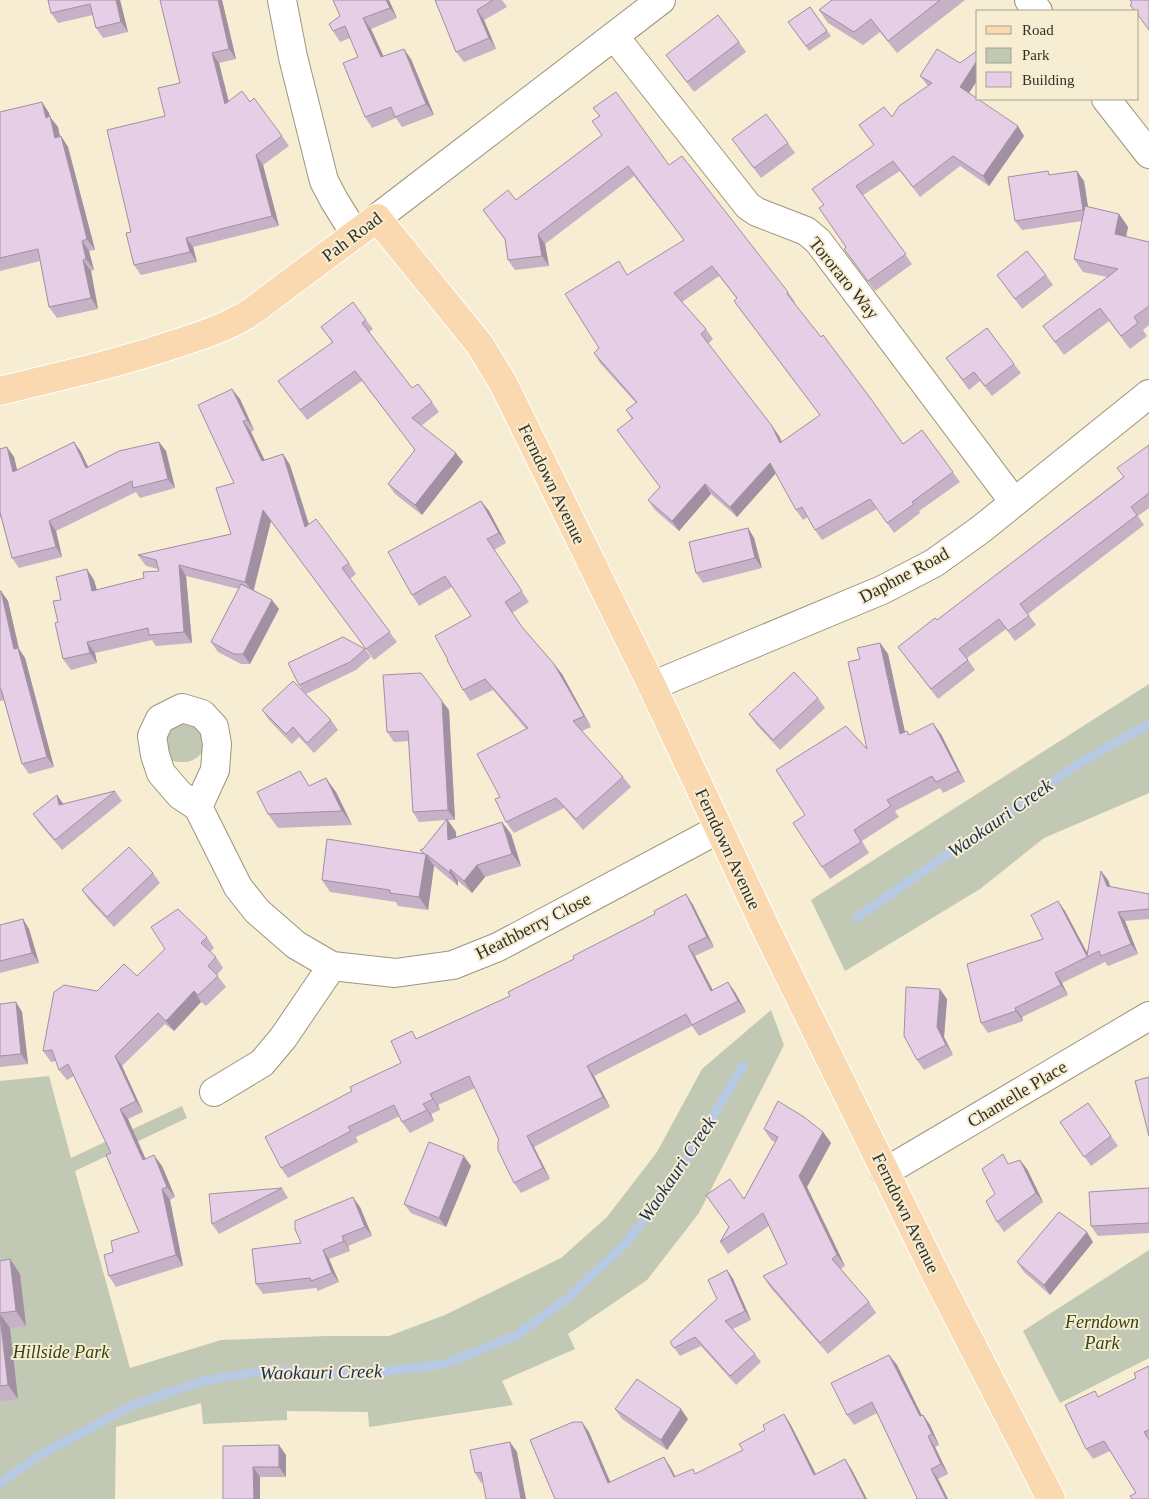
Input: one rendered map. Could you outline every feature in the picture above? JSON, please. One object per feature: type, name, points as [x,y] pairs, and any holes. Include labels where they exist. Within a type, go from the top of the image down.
[{"type":"main road","name":"Pah Road","points":[[0,391],[138,357],[212,332],[253,312],[377,218]]},
{"type":"main road","name":"Ferndown Avenue","points":[[377,218],[480,345],[503,383],[652,686],[769,935],[1050,1499]]},
{"type":"street","points":[[282,0],[293,57],[324,181],[355,234]]},
{"type":"street","name":"Pah Road","points":[[377,218],[661,0]]},
{"type":"street","points":[[1029,0],[1037,10]]},
{"type":"street","name":"Tororaro Way","points":[[614,36],[748,206],[757,212],[806,230],[818,241],[1014,502]]},
{"type":"street","points":[[1107,100],[1149,154]]},
{"type":"street","name":"Daphne Road","points":[[652,686],[882,590],[934,563],[1149,394]]},
{"type":"street","name":"Heathberry Close","points":[[198,808],[238,888],[257,911],[296,945],[332,966],[395,972],[453,964],[498,947],[719,828]]},
{"type":"street","points":[[214,1092],[262,1063],[283,1038],[332,966]]},
{"type":"street","name":"Chantelle Place","points":[[886,1172],[1149,1016]]},
{"type":"green space","points":[[1149,684],[1149,793],[1044,838],[980,889],[845,971],[811,900]]},
{"type":"green space","points":[[181,716],[205,733],[204,748],[200,754],[193,760],[184,762],[170,760],[159,734]]},
{"type":"green space","name":"Hillside Park","points":[[771,1010],[784,1045],[699,1213],[647,1280],[568,1334],[575,1349],[502,1381],[513,1405],[369,1427],[368,1412],[287,1411],[287,1420],[203,1424],[201,1403],[116,1427],[115,1499],[0,1499],[0,1081],[49,1076],[71,1158],[182,1106],[187,1118],[75,1171],[130,1368],[221,1340],[389,1336],[445,1315],[561,1258],[607,1217],[657,1152],[702,1069]]},
{"type":"green space","name":"Ferndown Park","points":[[1149,1250],[1149,1358],[1060,1403],[1023,1331]]},
{"type":"building","points":[[48,0],[116,0],[121,22],[96,28],[90,4],[51,13]]},
{"type":"building","points":[[160,0],[218,0],[229,49],[212,53],[225,104],[242,91],[250,102],[254,98],[282,136],[256,155],[272,216],[186,238],[190,252],[134,265],[126,233],[131,232],[107,130],[165,116],[158,88],[180,83]]},
{"type":"building","points":[[333,0],[386,0],[390,8],[363,18],[381,57],[404,49],[426,104],[395,117],[391,107],[365,117],[343,63],[358,57],[345,26],[333,31],[329,24],[340,16]]},
{"type":"building","points":[[435,0],[493,0],[477,10],[489,38],[456,52]]},
{"type":"building","points":[[832,0],[940,0],[888,41],[871,19],[854,32],[819,10]]},
{"type":"building","points":[[1130,0],[1149,0],[1149,30],[1139,16],[1139,10],[1134,10],[1130,5],[1132,3]]},
{"type":"building","points":[[810,7],[827,31],[806,46],[788,22]]},
{"type":"building","points":[[718,15],[739,42],[687,82],[666,55]]},
{"type":"building","points":[[937,49],[960,63],[976,51],[976,62],[960,87],[976,98],[976,100],[979,100],[1018,126],[983,176],[953,156],[913,187],[893,161],[856,186],[906,254],[868,281],[844,249],[846,247],[819,208],[824,205],[812,189],[874,145],[859,125],[884,107],[892,117],[899,106],[932,83],[920,76]]},
{"type":"building","points":[[616,92],[669,165],[682,156],[788,292],[787,294],[821,337],[823,335],[903,444],[922,430],[953,472],[887,523],[870,499],[815,530],[802,507],[796,510],[770,463],[730,507],[705,484],[672,521],[648,500],[660,487],[617,430],[633,418],[626,410],[637,402],[594,353],[599,348],[565,294],[619,261],[627,275],[684,240],[628,166],[538,234],[542,256],[508,260],[505,239],[483,210],[508,190],[516,200],[602,135],[592,121],[600,116],[593,108]],"holes":[[[712,266],[737,298],[734,301],[820,415],[780,443],[772,426],[701,334],[706,329],[674,293]]]},
{"type":"building","points":[[42,102],[46,118],[50,116],[55,138],[61,136],[74,186],[87,239],[82,241],[86,259],[83,260],[91,298],[49,307],[38,249],[0,258],[0,112]]},
{"type":"building","points":[[766,114],[788,143],[754,168],[732,139]]},
{"type":"building","points":[[1048,171],[1049,175],[1077,171],[1083,210],[1015,221],[1008,177]]},
{"type":"building","points":[[1085,206],[1119,214],[1115,234],[1149,242],[1149,306],[1134,317],[1138,323],[1121,336],[1100,308],[1055,342],[1043,326],[1118,269],[1074,259]]},
{"type":"building","points":[[1027,251],[1046,275],[1015,299],[997,275]]},
{"type":"building","points":[[353,302],[366,320],[362,323],[412,388],[418,384],[432,402],[412,418],[456,453],[415,505],[388,484],[415,450],[355,371],[300,410],[278,381],[333,342],[321,327]]},
{"type":"building","points":[[987,328],[1014,364],[985,386],[974,372],[963,380],[946,358]]},
{"type":"building","points":[[232,389],[247,420],[243,421],[262,461],[283,454],[305,527],[316,519],[349,563],[342,568],[390,632],[366,649],[263,510],[245,582],[179,565],[184,632],[149,635],[148,628],[87,642],[90,653],[63,659],[55,623],[58,622],[53,601],[61,600],[56,577],[87,569],[92,591],[144,578],[143,572],[159,571],[156,560],[138,555],[231,534],[216,488],[234,483],[198,405]]},
{"type":"building","points":[[74,442],[86,468],[119,451],[159,442],[168,479],[133,488],[132,481],[49,521],[56,547],[12,558],[0,512],[0,449],[7,447],[13,472]]},
{"type":"building","points":[[1149,445],[1149,493],[1131,507],[1137,515],[1020,604],[1029,616],[1008,631],[999,619],[959,649],[968,660],[931,689],[898,647],[935,618],[937,620],[1124,477],[1117,468]]},
{"type":"building","points":[[481,501],[499,533],[487,539],[522,591],[505,602],[522,627],[554,664],[584,716],[573,721],[623,777],[576,819],[556,798],[506,822],[495,799],[500,797],[477,754],[528,728],[485,679],[463,690],[435,636],[471,616],[445,576],[412,595],[388,552]]},
{"type":"building","points":[[748,528],[755,558],[696,573],[689,542]]},
{"type":"building","points":[[241,584],[272,600],[243,654],[234,654],[211,642]]},
{"type":"building","points":[[0,591],[14,649],[18,648],[47,757],[22,764],[0,689]]},
{"type":"building","points":[[343,637],[365,649],[350,662],[299,685],[288,663]]},
{"type":"building","points":[[880,643],[900,734],[907,731],[909,735],[933,723],[958,771],[936,782],[932,776],[887,800],[891,806],[854,830],[861,842],[822,867],[793,823],[805,815],[776,770],[846,726],[867,749],[848,662],[860,659],[857,648]]},
{"type":"building","points":[[794,672],[818,698],[773,740],[749,714]]},
{"type":"building","points":[[421,673],[442,701],[448,810],[413,812],[408,731],[387,732],[383,675]]},
{"type":"building","points":[[293,681],[331,720],[307,743],[293,727],[286,734],[262,710]]},
{"type":"building","points":[[300,771],[309,786],[326,778],[342,811],[268,814],[257,792]]},
{"type":"building","points":[[115,791],[55,840],[33,814],[57,795],[59,805]]},
{"type":"building","points":[[447,819],[448,840],[502,822],[512,854],[477,865],[464,881],[450,869],[450,873],[426,854],[419,897],[390,893],[390,890],[322,880],[327,839],[425,854],[420,850],[423,849]]},
{"type":"building","points":[[129,847],[153,873],[107,917],[82,890]]},
{"type":"building","points":[[1101,871],[1107,886],[1149,894],[1149,909],[1118,912],[1131,944],[1101,956],[1099,951],[1055,973],[1061,985],[1015,1008],[1016,1011],[981,1023],[967,964],[1043,939],[1031,915],[1058,901],[1087,956]]},
{"type":"building","points":[[686,894],[707,937],[688,946],[711,991],[728,982],[738,1001],[692,1025],[686,1014],[587,1066],[603,1097],[527,1136],[543,1168],[514,1183],[498,1150],[499,1140],[469,1076],[430,1094],[433,1099],[423,1104],[427,1110],[402,1122],[394,1105],[348,1127],[351,1131],[281,1168],[265,1137],[352,1091],[350,1087],[401,1063],[391,1041],[412,1031],[416,1039],[510,996],[508,992],[574,959],[573,956],[655,914],[654,911]]},
{"type":"building","points":[[178,909],[207,937],[201,943],[216,957],[208,966],[218,976],[198,995],[194,991],[166,1021],[158,1013],[115,1056],[136,1101],[120,1109],[143,1160],[154,1155],[167,1187],[162,1189],[176,1255],[109,1276],[104,1255],[113,1252],[111,1241],[139,1232],[106,1155],[111,1153],[68,1064],[59,1070],[52,1050],[43,1051],[54,992],[64,985],[97,991],[124,964],[137,976],[165,949],[151,927]]},
{"type":"building","points":[[23,919],[32,953],[0,961],[0,925]]},
{"type":"building","points":[[906,987],[940,989],[937,1027],[946,1045],[917,1060],[904,1036]]},
{"type":"building","points":[[16,1002],[21,1054],[0,1056],[0,1004]]},
{"type":"building","points":[[1149,1077],[1149,1136],[1135,1081]]},
{"type":"building","points":[[778,1101],[804,1117],[823,1132],[799,1176],[837,1255],[832,1259],[869,1302],[820,1343],[763,1276],[787,1264],[763,1213],[720,1242],[729,1227],[706,1195],[730,1179],[744,1199],[778,1137],[764,1129]]},
{"type":"building","points":[[1088,1103],[1111,1136],[1084,1157],[1060,1122]]},
{"type":"building","points":[[429,1142],[464,1156],[439,1218],[404,1204]]},
{"type":"building","points":[[1003,1154],[1008,1164],[1020,1160],[1036,1193],[997,1222],[986,1201],[995,1194],[982,1169]]},
{"type":"building","points":[[282,1188],[212,1224],[209,1194]]},
{"type":"building","points":[[1149,1188],[1149,1223],[1091,1226],[1089,1192]]},
{"type":"building","points":[[353,1197],[365,1227],[342,1236],[344,1241],[323,1250],[332,1273],[311,1281],[310,1278],[256,1284],[252,1249],[301,1243],[295,1229],[295,1221]]},
{"type":"building","points":[[1059,1212],[1087,1232],[1044,1285],[1017,1262]]},
{"type":"building","points":[[10,1259],[16,1311],[0,1313],[0,1261]]},
{"type":"building","points":[[727,1270],[745,1311],[725,1321],[755,1354],[730,1376],[695,1337],[674,1348],[670,1342],[717,1299],[708,1280]]},
{"type":"building","points":[[0,1317],[8,1385],[0,1386]]},
{"type":"building","points":[[889,1355],[920,1416],[923,1415],[932,1434],[928,1436],[941,1464],[931,1469],[946,1499],[916,1499],[872,1402],[847,1415],[831,1383]]},
{"type":"building","points":[[1149,1366],[1149,1430],[1144,1432],[1149,1440],[1149,1499],[1132,1499],[1130,1496],[1136,1493],[1104,1441],[1086,1449],[1065,1405],[1095,1391],[1098,1397],[1136,1378],[1134,1373]]},
{"type":"building","points":[[637,1379],[681,1409],[661,1440],[615,1409]]},
{"type":"building","points":[[784,1414],[814,1475],[845,1459],[865,1499],[555,1499],[530,1440],[573,1422],[582,1422],[608,1483],[664,1457],[674,1477],[693,1469],[695,1474],[743,1450],[739,1444],[765,1430],[763,1425]]},
{"type":"building","points":[[510,1442],[521,1499],[486,1499],[481,1472],[475,1473],[470,1450]]},
{"type":"building","points":[[279,1445],[279,1467],[253,1467],[254,1499],[223,1499],[223,1446]]},
{"type":"waterway","name":"Waokauri Creek","points":[[856,918],[1078,764],[1149,724]]},
{"type":"waterway","name":"Waokauri Creek","points":[[0,1483],[38,1456],[133,1405],[202,1381],[269,1370],[357,1375],[445,1364],[517,1335],[569,1297],[627,1242],[677,1176],[743,1066]]}]
